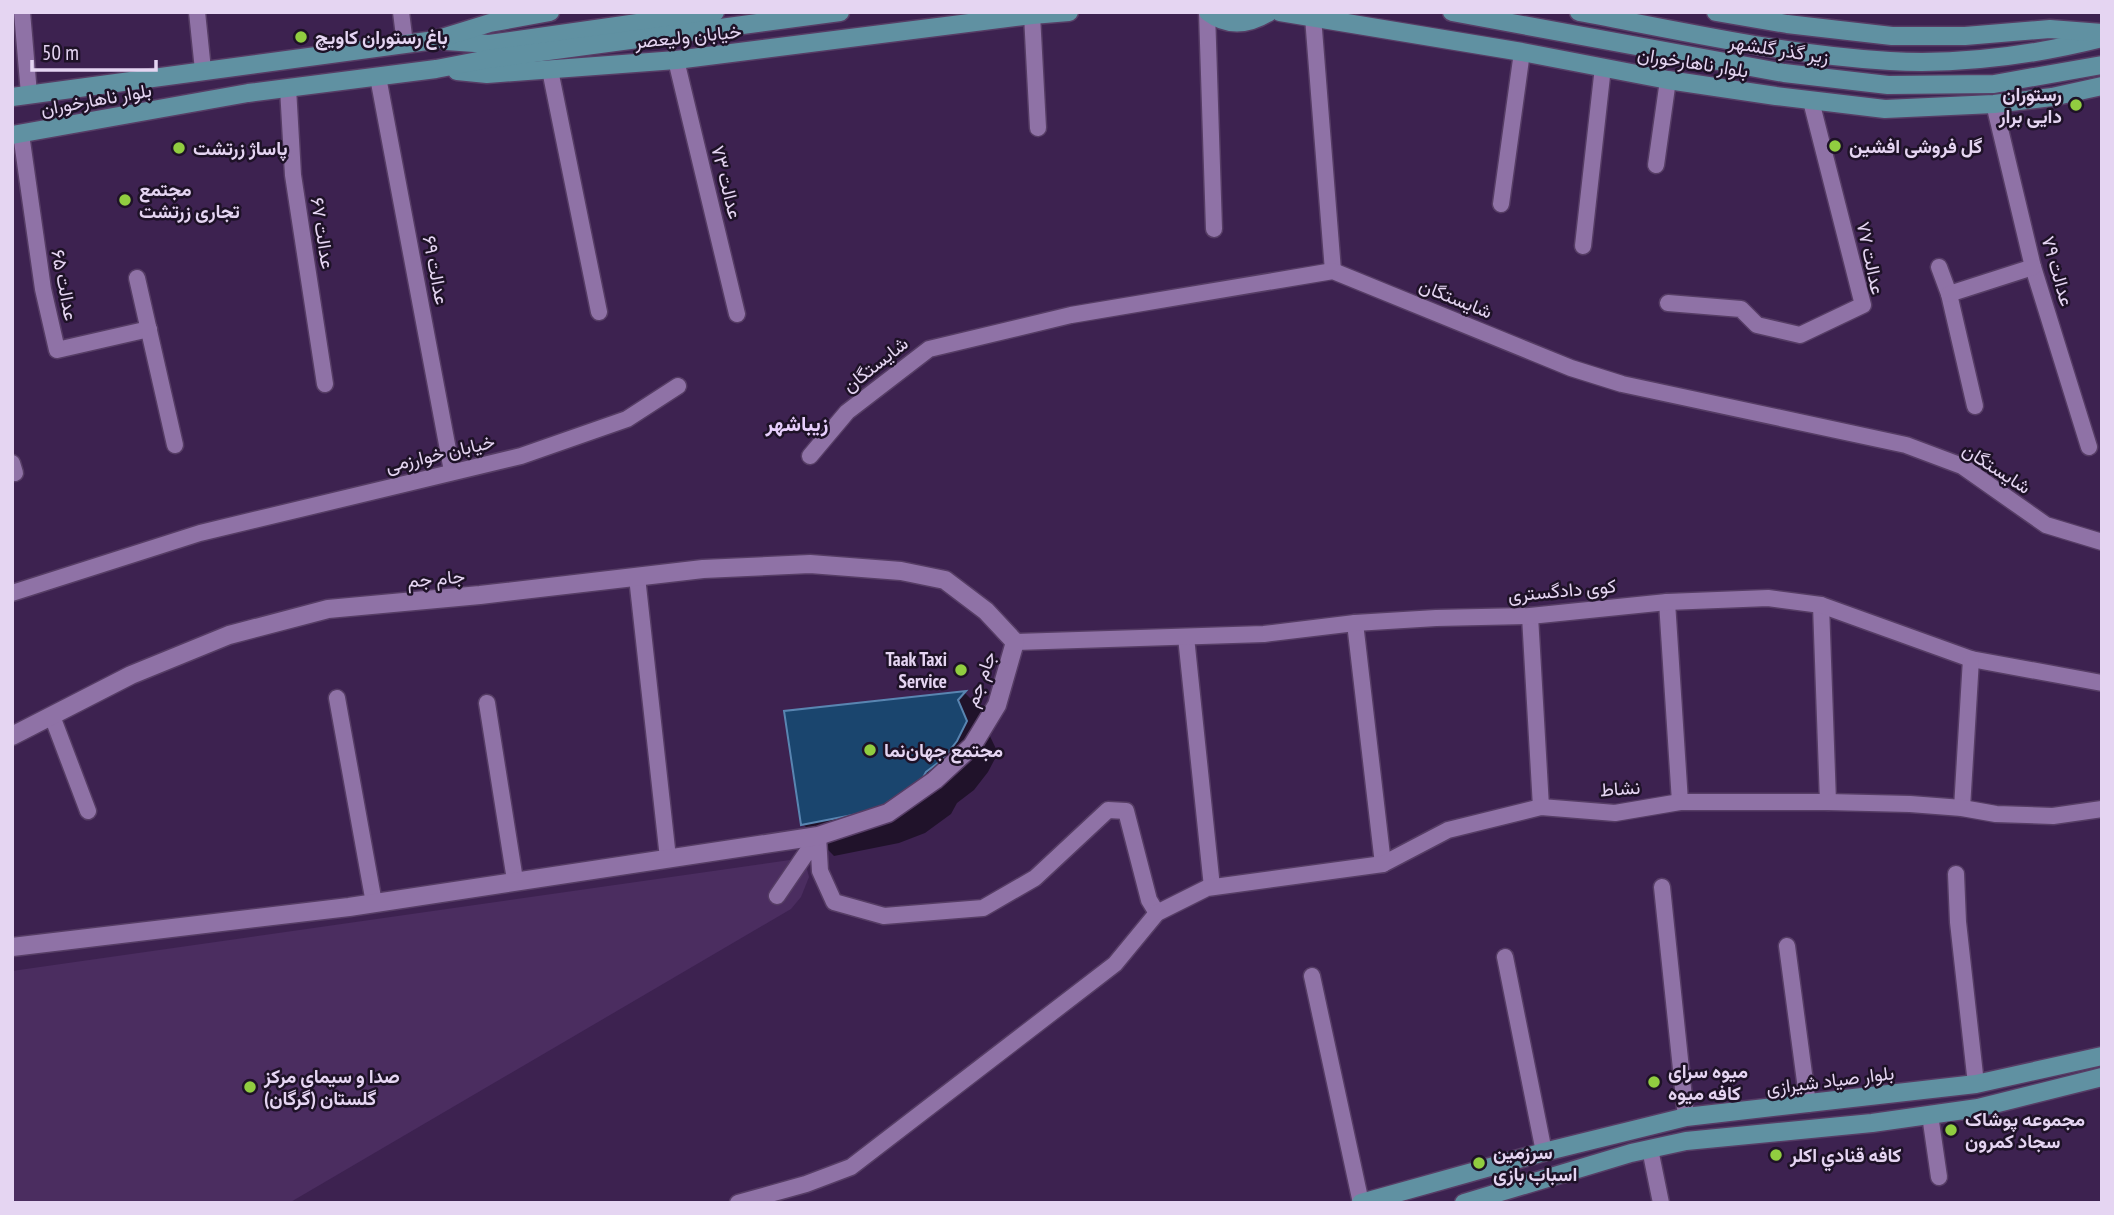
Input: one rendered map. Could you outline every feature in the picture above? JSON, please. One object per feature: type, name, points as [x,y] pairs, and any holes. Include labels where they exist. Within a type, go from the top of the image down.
[{"type":"main road","points":[[435,40],[489,23],[550,12]]},
{"type":"main road","points":[[435,40],[489,44],[715,12]]},
{"type":"main road","points":[[436,69],[488,59],[840,12]]},
{"type":"main road","name":"خیابان ولیعصر","points":[[436,69],[486,74],[676,60],[1069,12]]},
{"type":"main road","points":[[1207,12],[1217,19],[1236,24],[1255,21],[1269,12]]},
{"type":"main road","name":"بلوار ناهارخوران","points":[[1280,12],[1321,16],[1668,80],[1885,109],[1994,104],[2052,97],[2102,86]]},
{"type":"main road","name":"زیر گذر گلشهر","points":[[1452,12],[1784,73],[1888,85],[1994,84],[2102,65]]},
{"type":"main road","name":"زیر گذر گلشهر","points":[[1579,12],[1787,49],[1891,61],[1975,60],[2062,48],[2102,36]]},
{"type":"main road","points":[[1716,12],[1788,18],[1892,36],[1965,36],[2050,29],[2102,36]]},
{"type":"main road","name":"بلوار ناهارخوران","points":[[20,95],[435,40]]},
{"type":"main road","points":[[245,64],[248,93]]},
{"type":"main road","name":"بلوار ناهارخوران","points":[[17,134],[248,93],[436,69]]},
{"type":"main road","name":"بلوار صیاد شیرازی","points":[[1361,1203],[1544,1152],[1686,1117],[1976,1084],[2102,1056]]},
{"type":"main road","points":[[1464,1203],[1686,1141],[1872,1123],[1978,1108],[2102,1077]]},
{"type":"main road","points":[[1870,1096],[1872,1123]]},
{"type":"street","points":[[20,95],[22,12]]},
{"type":"street","points":[[197,12],[203,70]]},
{"type":"street","points":[[401,12],[405,44]]},
{"type":"street","points":[[1207,12],[1214,229]]},
{"type":"street","points":[[1032,15],[1038,128]]},
{"type":"street","points":[[1321,16],[1333,271]]},
{"type":"street","points":[[1501,204],[1522,52]]},
{"type":"street","name":"عدالت ۷۳","points":[[676,60],[737,314]]},
{"type":"street","points":[[1583,246],[1603,67]]},
{"type":"street","points":[[550,70],[599,312]]},
{"type":"street","name":"عدالت ۶۹","points":[[378,77],[452,471]]},
{"type":"street","points":[[1657,165],[1668,80]]},
{"type":"street","name":"عدالت ۶۷","points":[[288,88],[293,175],[325,384]]},
{"type":"street","name":"عدالت ۷۷","points":[[1668,303],[1741,309],[1757,324],[1800,335],[1863,305],[1811,100]]},
{"type":"street","name":"عدالت ۷۹","points":[[1994,104],[2034,267],[2090,447]]},
{"type":"street","name":"عدالت ۶۵","points":[[17,134],[43,289],[57,350],[149,329]]},
{"type":"street","points":[[1939,267],[1949,294],[1975,406]]},
{"type":"street","points":[[1949,294],[2034,267]]},
{"type":"street","name":"شایستگان","points":[[810,456],[848,412],[929,349],[1071,315],[1333,271],[1571,368],[1622,384],[1906,445],[1962,466],[2046,525],[2102,542]]},
{"type":"street","points":[[137,278],[175,445]]},
{"type":"street","name":"خیابان خوارزمی","points":[[12,593],[200,533],[521,456],[627,419],[678,386]]},
{"type":"street","name":"جام جم","points":[[12,736],[131,675],[229,635],[328,610],[703,569],[810,564],[901,571],[945,580],[986,611],[1015,642],[997,705],[972,746],[935,780],[888,813],[818,836],[374,903],[12,947]]},
{"type":"street","points":[[637,577],[667,858]]},
{"type":"street","name":"کوی دادگستری","points":[[1015,642],[1264,634],[1354,623],[1530,616],[1667,602],[1768,598],[1821,605],[1970,659],[2102,683]]},
{"type":"street","points":[[1667,602],[1680,802]]},
{"type":"street","points":[[1821,605],[1828,802]]},
{"type":"street","points":[[1530,616],[1541,807]]},
{"type":"street","points":[[1354,623],[1383,864]]},
{"type":"street","points":[[1186,637],[1212,887]]},
{"type":"street","points":[[1962,808],[1970,659]]},
{"type":"street","points":[[337,698],[374,903]]},
{"type":"street","points":[[487,703],[515,880]]},
{"type":"street","points":[[52,716],[88,811]]},
{"type":"street","name":"نشاط","points":[[1157,913],[1212,887],[1383,864],[1448,830],[1541,807],[1615,813],[1680,802],[1828,802],[1910,804],[1996,814],[2053,816],[2102,809]]},
{"type":"street","points":[[738,1203],[806,1184],[851,1167],[1115,964],[1157,913],[1149,900],[1126,811],[1108,810],[1035,878],[983,908],[971,909],[884,916],[834,902],[820,871],[818,836]]},
{"type":"street","points":[[777,896],[818,836]]},
{"type":"street","points":[[1956,874],[1958,922],[1976,1084]]},
{"type":"street","points":[[1662,887],[1686,1117]]},
{"type":"street","points":[[1787,946],[1808,1104]]},
{"type":"street","points":[[1505,957],[1544,1152]]},
{"type":"street","points":[[1312,976],[1361,1203]]},
{"type":"street","points":[[1930,1115],[1939,1177]]},
{"type":"street","points":[[1650,1149],[1661,1203]]},
{"type":"shaded area","name":"صدا و سیمای مرکز گلستان (گرگان)","points":[[804,858],[809,877],[801,897],[791,909],[289,1203],[12,1203],[12,971]]},
{"type":"building","name":"مجتمع جهان‌نما","points":[[966,691],[958,700],[967,721],[957,741],[943,759],[926,772],[920,783],[894,803],[868,812],[801,825],[784,711]]},
{"type":"place","name":"باغ رستوران کاویچ","points":[[301,37]]},
{"type":"place","name":"رستوران دایی برار","points":[[2076,105]]},
{"type":"place","name":"گل فروشی افشین","points":[[1835,146]]},
{"type":"place","name":"پاساژ زرتشت","points":[[179,148]]},
{"type":"place","name":"مجتمع تجاری زرتشت","points":[[125,200]]},
{"type":"place","name":"Taak Taxi Service","points":[[961,670]]},
{"type":"place","name":"مجتمع جهان‌نما","points":[[870,750]]},
{"type":"place","name":"میوه سرای کافه میوه","points":[[1654,1082]]},
{"type":"place","name":"صدا و سیمای مرکز گلستان (گرگان)","points":[[250,1087]]},
{"type":"place","name":"مجموعه پوشاک سجاد کمرون","points":[[1951,1130]]},
{"type":"place","name":"كافه قنادي اكلر","points":[[1776,1155]]},
{"type":"place","name":"سرزمین اسباب بازی","points":[[1479,1163]]},
{"type":"district","name":"زیباشهر","points":[[797,424]]}]
